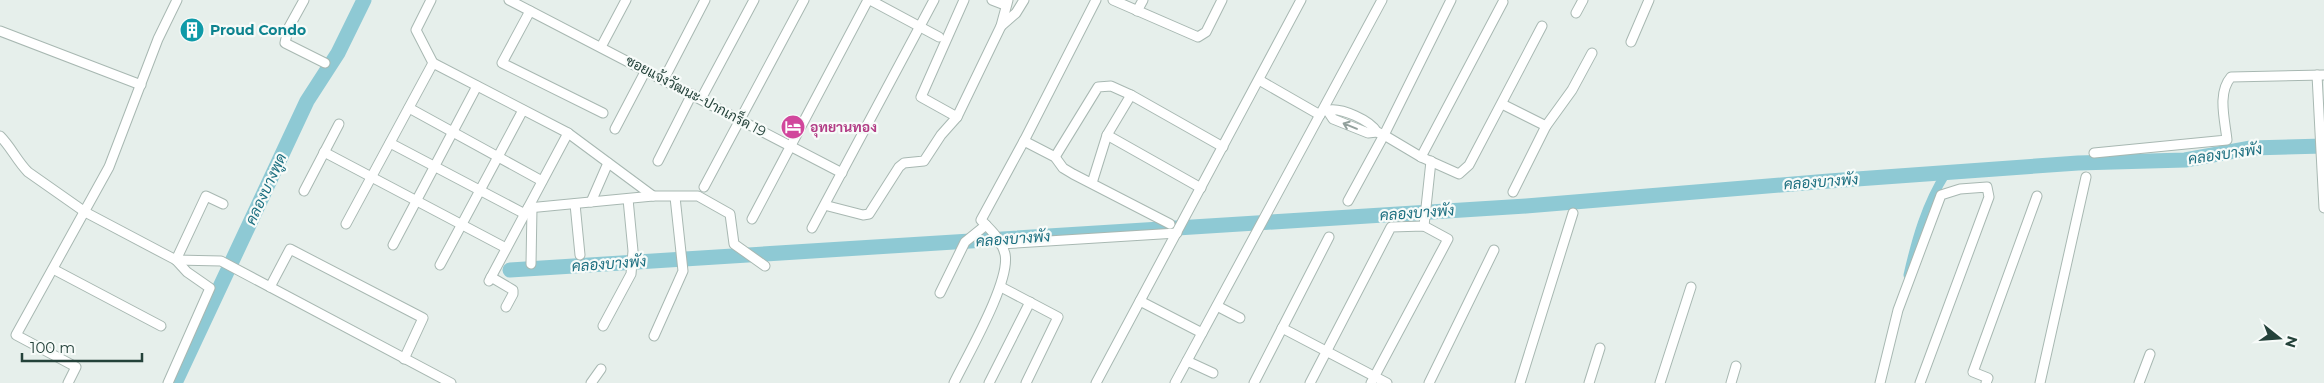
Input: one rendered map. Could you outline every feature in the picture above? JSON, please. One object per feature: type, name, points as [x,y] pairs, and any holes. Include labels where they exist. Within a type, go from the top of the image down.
[{"type":"street","points":[[68,383],[76,367],[16,335],[109,166],[158,38],[177,0]]},
{"type":"street","points":[[304,0],[288,29],[284,43],[325,63]]},
{"type":"street","points":[[431,0],[416,30],[433,63],[568,133],[653,196]]},
{"type":"street","name":"ซอยแจ้งวัฒนะ-ปากเกร็ด 19","points":[[508,0],[527,6],[602,48],[842,173]]},
{"type":"street","points":[[602,48],[626,0]]},
{"type":"street","points":[[664,79],[705,0]]},
{"type":"street","points":[[658,161],[754,0]]},
{"type":"street","points":[[704,187],[804,0]]},
{"type":"street","points":[[752,220],[869,0],[939,37]]},
{"type":"street","points":[[812,228],[934,0]]},
{"type":"street","points":[[958,116],[921,97],[964,0]]},
{"type":"street","points":[[828,206],[864,215],[869,214],[899,167],[904,163],[924,160],[940,135],[958,116],[1002,26],[1006,3],[992,0]]},
{"type":"street","points":[[1002,26],[1016,13],[1024,0]]},
{"type":"street","points":[[954,383],[1001,287],[1005,255],[997,236],[981,220],[1024,141],[1096,0]]},
{"type":"street","points":[[1113,0],[1198,37],[1206,32],[1222,0]]},
{"type":"street","points":[[1137,11],[1143,0]]},
{"type":"street","points":[[1096,383],[1301,0]]},
{"type":"street","points":[[1175,383],[1320,115],[1327,108],[1382,0]]},
{"type":"street","points":[[1348,201],[1381,133],[1451,0]]},
{"type":"street","points":[[1576,13],[1583,0]]},
{"type":"street","points":[[1631,42],[1649,0]]},
{"type":"street","points":[[1421,157],[1503,2]]},
{"type":"street","points":[[527,6],[502,63],[603,113]]},
{"type":"street","points":[[1327,108],[1333,119],[1368,133],[1381,133],[1421,157],[1459,174],[1466,171],[1542,26]]},
{"type":"street","points":[[0,31],[141,84]]},
{"type":"street","points":[[1513,192],[1546,126],[1572,90],[1592,52]]},
{"type":"street","points":[[346,224],[433,63]]},
{"type":"street","points":[[615,129],[646,70]]},
{"type":"street","points":[[2094,153],[2227,140],[2222,96],[2226,82],[2231,77],[2321,75],[2324,208]]},
{"type":"street","points":[[1259,80],[1320,115]]},
{"type":"street","points":[[393,245],[477,86]]},
{"type":"street","points":[[1055,158],[1098,86],[1111,86],[1131,95],[1223,147]]},
{"type":"street","points":[[1092,183],[1092,176],[1107,135],[1131,95]]},
{"type":"street","points":[[1502,104],[1546,126]]},
{"type":"street","points":[[409,108],[542,181]]},
{"type":"street","points":[[440,265],[523,110]]},
{"type":"street","points":[[304,191],[339,124]]},
{"type":"street","points":[[506,307],[513,290],[490,279],[568,133]]},
{"type":"street","points":[[1107,135],[1201,188]]},
{"type":"street","points":[[0,136],[11,147],[20,164],[28,172],[85,212],[176,260],[187,272],[210,288],[168,383]]},
{"type":"street","points":[[1024,141],[1055,158],[1063,168],[1170,224]]},
{"type":"street","points":[[390,143],[480,190],[528,210],[653,196],[698,196],[730,214],[734,244],[765,266]]},
{"type":"street","points":[[324,152],[506,248]]},
{"type":"street","points":[[1424,226],[1431,161]]},
{"type":"street","points":[[591,202],[608,163]]},
{"type":"street","points":[[2040,383],[2086,177]]},
{"type":"street","points":[[1880,383],[1898,310],[1941,195],[1960,189],[1987,187],[1989,197],[1920,383]]},
{"type":"street","points":[[176,260],[206,196],[224,204]]},
{"type":"street","points":[[1986,383],[1988,378],[1973,372],[2037,196]]},
{"type":"street","points":[[654,336],[683,271],[675,197]]},
{"type":"street","points":[[603,326],[631,274],[632,251],[628,199]]},
{"type":"street","points":[[576,204],[580,255]]},
{"type":"street","points":[[528,210],[531,264]]},
{"type":"street","points":[[1520,383],[1573,213]]},
{"type":"street","points":[[940,294],[964,244],[986,225]]},
{"type":"street","points":[[1310,383],[1391,227],[1424,226],[1448,239],[1372,380]]},
{"type":"street","points":[[1000,244],[1177,233]]},
{"type":"street","points":[[1254,383],[1329,237]]},
{"type":"street","points":[[270,287],[290,249],[422,318],[404,359]]},
{"type":"street","points":[[1429,383],[1494,250]]},
{"type":"street","points":[[176,260],[221,261],[451,383]]},
{"type":"street","points":[[53,269],[161,326]]},
{"type":"street","points":[[1001,287],[1058,317],[1026,383]]},
{"type":"street","points":[[1660,383],[1691,287]]},
{"type":"street","points":[[989,383],[1030,302]]},
{"type":"street","points":[[1140,302],[1202,333]]},
{"type":"street","points":[[1217,306],[1240,318]]},
{"type":"street","points":[[1282,328],[1326,351],[1372,380],[1387,383]]},
{"type":"street","points":[[1589,383],[1600,348]]},
{"type":"street","points":[[2139,383],[2150,354]]},
{"type":"street","points":[[1187,361],[1213,373]]},
{"type":"street","points":[[1732,383],[1736,366]]},
{"type":"street","points":[[591,383],[601,369]]},
{"type":"waterway","name":"คลองบางพูด","points":[[175,383],[307,101],[338,53],[364,0]]},
{"type":"waterway","name":"คลองบางพัง","points":[[510,270],[1526,206],[2078,163],[2185,160],[2251,148],[2324,146]]},
{"type":"waterway","points":[[1908,275],[1922,222],[1946,173]]},
{"type":"place","name":"Proud Condo","points":[[192,30]]},
{"type":"place","name":"อุทยานทอง","points":[[793,127]]}]
